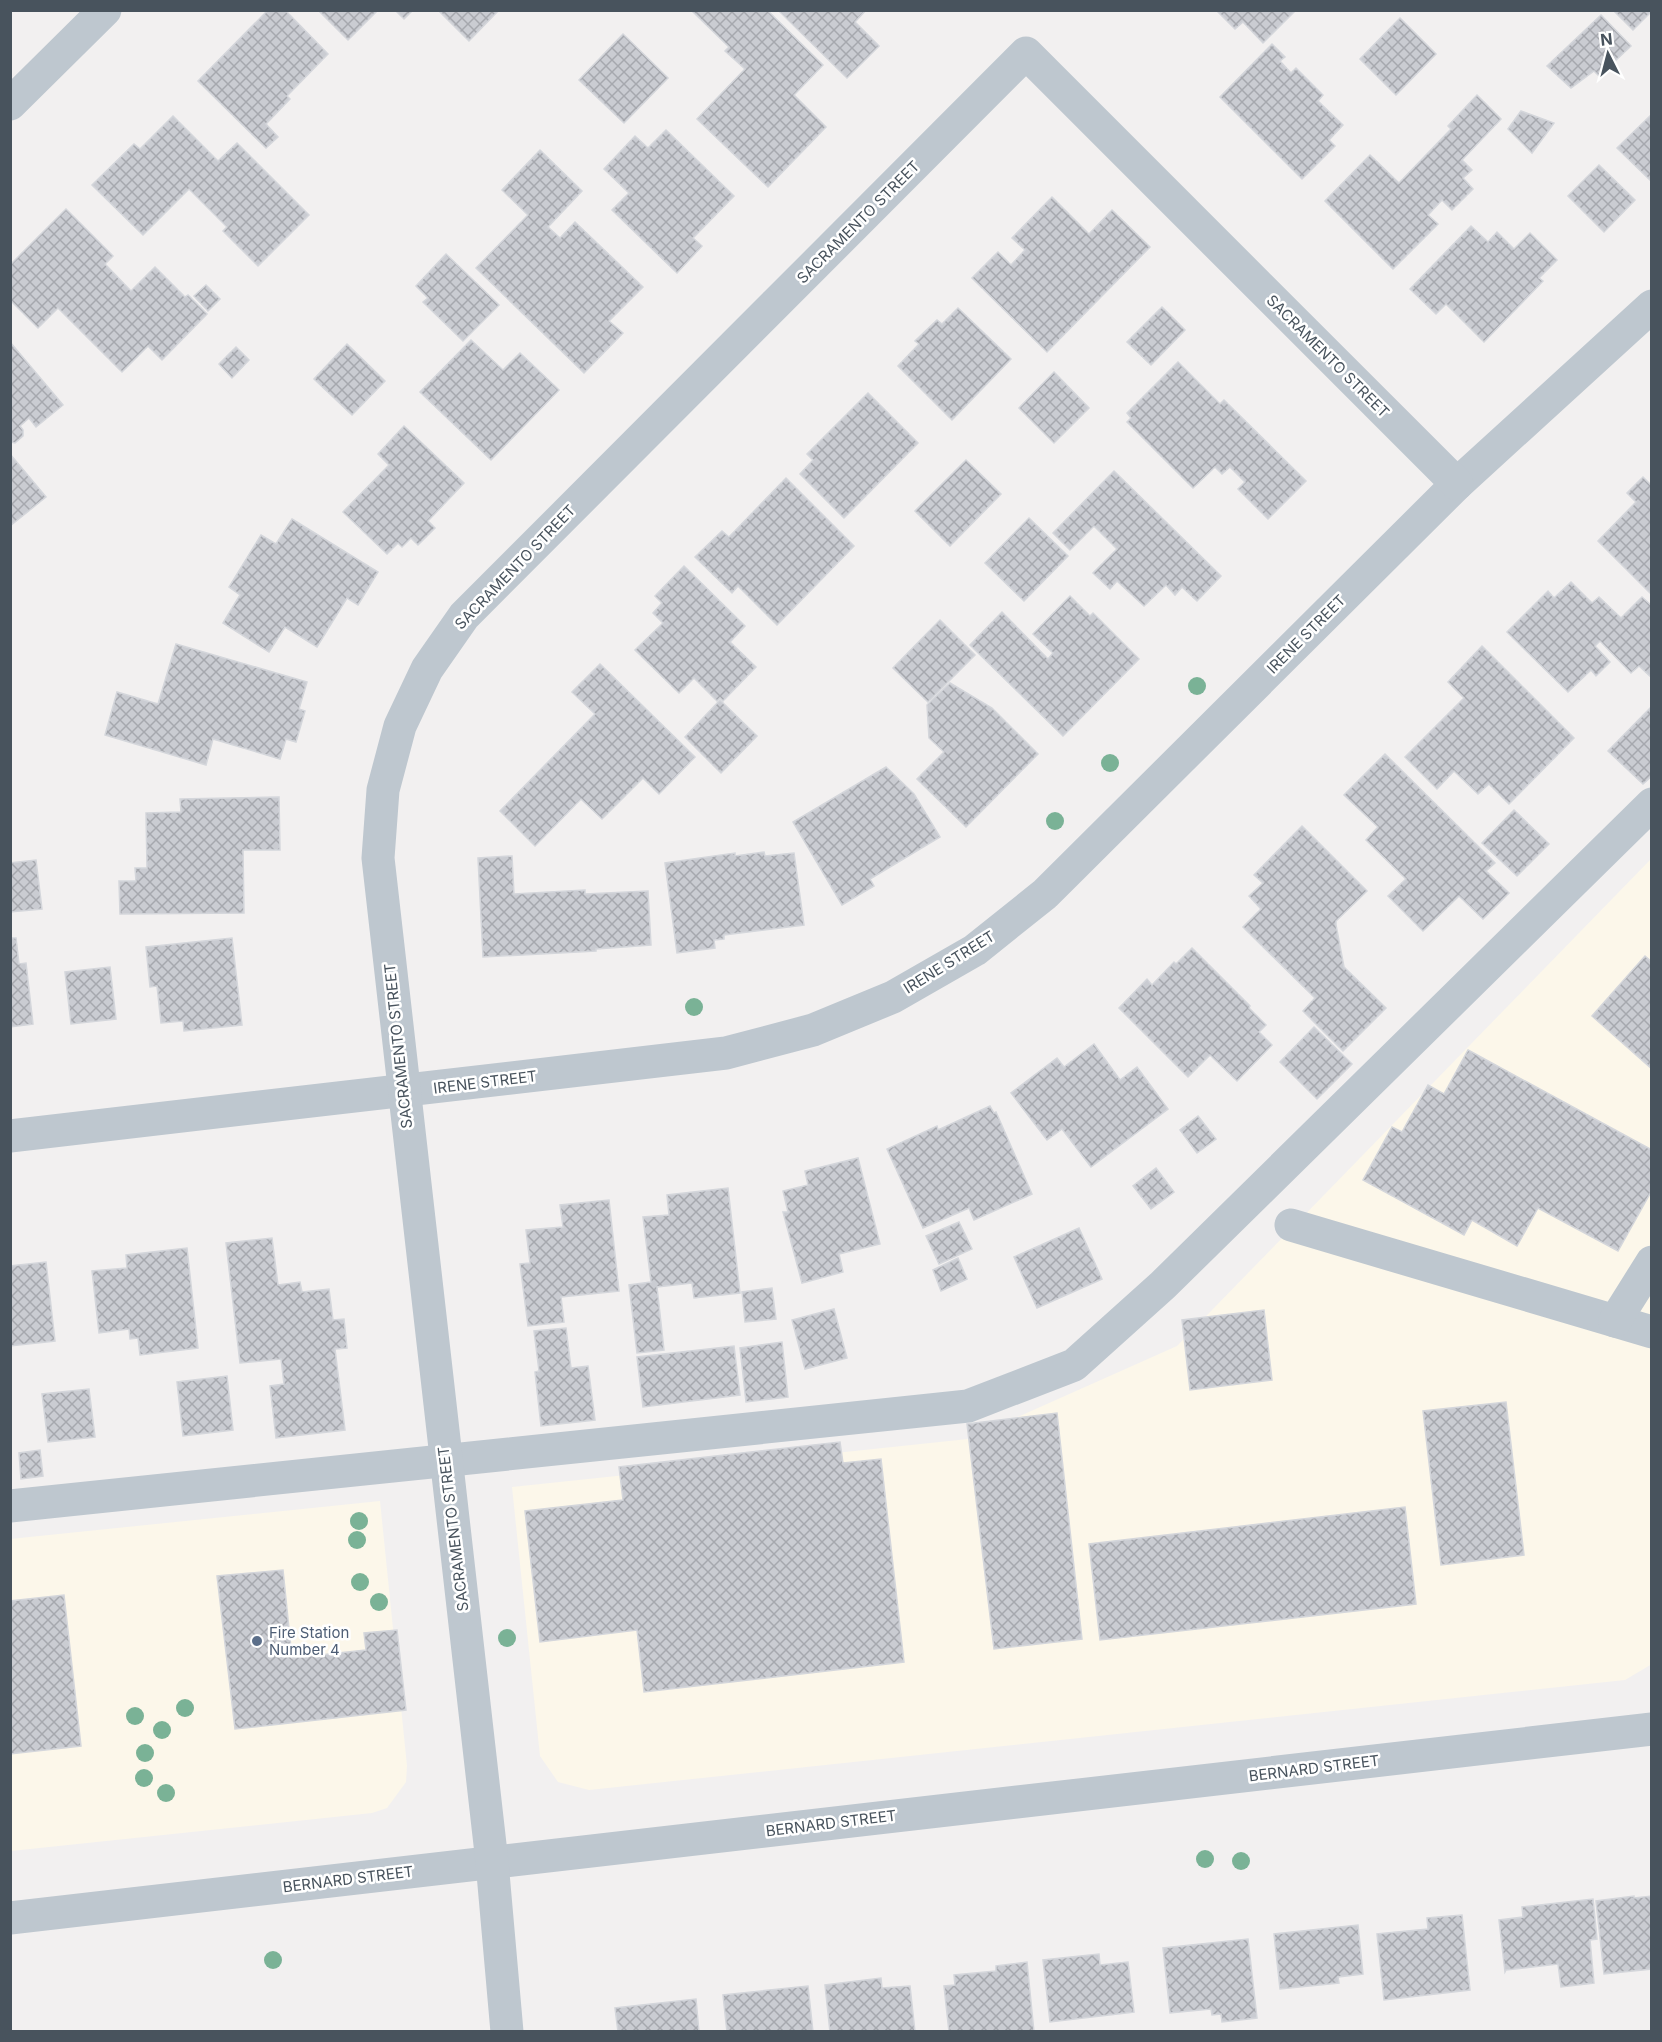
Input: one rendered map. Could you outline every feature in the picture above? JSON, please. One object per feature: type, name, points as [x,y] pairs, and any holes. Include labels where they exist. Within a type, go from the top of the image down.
[{"type":"street","points":[[10,104],[105,10]]},
{"type":"street","name":"SACRAMENTO STREET","points":[[507,2031],[492,1862],[378,858],[383,790],[400,726],[427,669],[464,616],[1026,53],[1457,484]]},
{"type":"street","name":"IRENE STREET","points":[[10,1136],[726,1053],[813,1030],[893,997],[975,950],[1045,894],[1457,484],[1652,306]]},
{"type":"street","points":[[10,1506],[968,1406],[1074,1365],[1163,1285],[1652,804]]},
{"type":"street","points":[[1291,1225],[1652,1332]]},
{"type":"street","points":[[1615,1321],[1652,1262]]},
{"type":"street","name":"BERNARD STREET","points":[[10,1918],[1652,1729]]},
{"type":"shaded area","points":[[1651,859],[1652,1664],[1625,1680],[589,1790],[558,1782],[540,1756],[512,1487],[968,1439],[1177,1346]]},
{"type":"shaded area","points":[[380,1501],[407,1766],[406,1782],[387,1808],[372,1813],[11,1851],[10,1539]]},
{"type":"building","points":[[268,10],[285,10],[328,54],[287,96],[290,99],[266,124],[278,137],[266,148],[198,81]]},
{"type":"building","points":[[318,10],[378,10],[348,40]]},
{"type":"building","points":[[395,10],[413,10],[404,19]]},
{"type":"building","points":[[438,10],[499,10],[469,41]]},
{"type":"building","points":[[691,10],[767,10],[823,65],[794,95],[826,127],[768,187],[697,119],[745,69],[725,51],[729,47]]},
{"type":"building","points":[[778,10],[866,10],[855,22],[879,46],[847,78]]},
{"type":"building","points":[[1216,10],[1296,10],[1263,43],[1243,22],[1235,29]]},
{"type":"building","points":[[1613,10],[1652,10],[1652,11],[1633,30]]},
{"type":"building","points":[[1601,15],[1631,46],[1599,76],[1594,71],[1571,88],[1547,66]]},
{"type":"building","points":[[1400,18],[1436,54],[1396,95],[1360,59]]},
{"type":"building","points":[[623,34],[668,78],[624,123],[579,80]]},
{"type":"building","points":[[1272,44],[1285,57],[1280,61],[1291,73],[1296,68],[1323,95],[1318,101],[1343,125],[1329,140],[1335,146],[1302,179],[1220,97]]},
{"type":"building","points":[[1477,95],[1501,119],[1462,160],[1472,170],[1463,178],[1473,189],[1452,210],[1442,200],[1428,215],[1438,224],[1393,269],[1325,201],[1370,155],[1399,183],[1451,129],[1448,126]]},
{"type":"building","points":[[1521,111],[1554,123],[1532,153],[1508,129]]},
{"type":"building","points":[[1652,114],[1652,182],[1617,148]]},
{"type":"building","points":[[173,116],[218,161],[237,143],[309,215],[258,266],[223,231],[227,227],[189,189],[143,235],[92,185],[134,144],[140,149]]},
{"type":"building","points":[[666,130],[734,196],[693,238],[702,246],[677,273],[612,210],[629,193],[604,169],[635,136],[648,148]]},
{"type":"building","points":[[540,150],[582,191],[548,227],[560,238],[575,222],[643,287],[609,321],[623,333],[584,373],[476,268],[528,215],[502,190]]},
{"type":"building","points":[[1599,165],[1635,200],[1604,232],[1568,196]]},
{"type":"building","points":[[1052,197],[1089,234],[1112,210],[1150,247],[1047,352],[972,278],[998,252],[1011,265],[1025,250],[1012,238]]},
{"type":"building","points":[[66,209],[113,256],[105,264],[131,291],[155,267],[185,297],[188,295],[207,314],[162,360],[148,346],[122,372],[58,308],[38,328],[10,300],[10,265]]},
{"type":"building","points":[[1471,226],[1488,242],[1497,232],[1514,249],[1530,233],[1557,260],[1539,278],[1543,281],[1484,342],[1446,304],[1436,314],[1410,289]]},
{"type":"building","points":[[446,254],[499,305],[463,341],[423,302],[428,298],[416,286]]},
{"type":"building","points":[[206,285],[220,299],[208,311],[194,296]]},
{"type":"building","points":[[1162,307],[1185,330],[1151,365],[1127,342]]},
{"type":"building","points":[[958,308],[1011,359],[952,420],[898,366],[919,344],[915,341],[937,320],[942,324]]},
{"type":"building","points":[[471,340],[503,370],[520,353],[559,390],[491,460],[420,392]]},
{"type":"building","points":[[10,342],[63,405],[36,427],[29,418],[20,426],[23,436],[15,443],[10,442]]},
{"type":"building","points":[[347,344],[385,381],[352,415],[314,379]]},
{"type":"building","points":[[236,347],[249,360],[232,378],[219,364]]},
{"type":"building","points":[[1178,362],[1220,404],[1224,400],[1306,481],[1268,519],[1238,489],[1245,482],[1230,467],[1222,474],[1215,467],[1193,488],[1127,422],[1131,418],[1127,413]]},
{"type":"building","points":[[1054,372],[1089,408],[1054,443],[1019,408]]},
{"type":"building","points":[[868,393],[918,443],[844,518],[800,474],[813,460],[807,454]]},
{"type":"building","points":[[404,426],[464,483],[428,521],[435,528],[418,545],[411,538],[402,547],[398,543],[387,554],[343,512],[389,465],[378,454]]},
{"type":"building","points":[[10,454],[46,497],[10,526]]},
{"type":"building","points":[[966,460],[1001,494],[950,546],[915,511]]},
{"type":"building","points":[[1114,471],[1221,576],[1197,601],[1182,587],[1175,595],[1166,585],[1144,606],[1117,581],[1110,589],[1093,573],[1117,549],[1094,526],[1070,550],[1053,533]]},
{"type":"building","points":[[1643,477],[1652,486],[1652,595],[1598,541],[1636,502],[1627,493]]},
{"type":"building","points":[[786,478],[854,546],[777,625],[738,586],[732,593],[695,557],[722,531],[729,537]]},
{"type":"building","points":[[1029,518],[1068,556],[1024,601],[985,563]]},
{"type":"building","points":[[292,519],[378,572],[358,605],[347,598],[317,647],[285,627],[269,652],[223,623],[240,595],[229,587],[261,535],[276,544]]},
{"type":"building","points":[[684,566],[745,626],[730,642],[756,667],[723,701],[720,698],[717,701],[694,678],[679,693],[635,650],[663,623],[653,613],[662,603],[655,596]]},
{"type":"building","points":[[1571,582],[1592,603],[1599,597],[1621,618],[1642,597],[1652,606],[1652,678],[1639,666],[1631,673],[1600,641],[1595,646],[1610,662],[1596,676],[1591,670],[1568,692],[1507,632],[1548,591],[1554,598]]},
{"type":"building","points":[[1070,596],[1090,616],[1093,613],[1139,659],[1063,736],[970,645],[1002,612],[1048,659],[1053,653],[1033,634]]},
{"type":"building","points":[[940,620],[975,655],[928,702],[893,668]]},
{"type":"building","points":[[176,644],[307,682],[299,709],[305,711],[296,742],[286,739],[280,759],[213,739],[206,765],[105,735],[117,692],[158,704]]},
{"type":"building","points":[[1482,646],[1574,738],[1509,804],[1489,784],[1478,794],[1454,771],[1437,789],[1405,757],[1464,698],[1448,682]]},
{"type":"building","points":[[600,664],[695,757],[659,794],[643,778],[602,819],[581,799],[535,846],[500,811],[595,714],[572,692]]},
{"type":"building","points":[[950,683],[992,708],[1038,754],[966,827],[917,779],[944,752],[929,738],[927,705]]},
{"type":"building","points":[[720,700],[757,736],[721,773],[685,737]]},
{"type":"building","points":[[1652,706],[1652,776],[1643,784],[1608,751]]},
{"type":"building","points":[[1385,754],[1495,863],[1486,871],[1509,893],[1483,919],[1459,896],[1423,931],[1388,896],[1406,879],[1366,840],[1378,827],[1344,795]]},
{"type":"building","points":[[886,767],[914,794],[940,837],[870,879],[874,886],[842,905],[793,822]]},
{"type":"building","points":[[279,797],[280,850],[243,850],[244,913],[120,914],[119,881],[136,881],[135,868],[147,868],[146,813],[181,812],[180,799]]},
{"type":"building","points":[[1514,810],[1549,844],[1517,876],[1482,843]]},
{"type":"building","points":[[1302,826],[1367,891],[1336,921],[1336,925],[1344,967],[1386,1008],[1343,1051],[1303,1011],[1315,998],[1243,927],[1261,909],[1249,896],[1263,883],[1254,875]]},
{"type":"building","points":[[764,852],[765,856],[794,853],[804,925],[724,935],[724,939],[714,940],[715,948],[677,953],[665,863],[735,853],[735,856]]},
{"type":"building","points":[[512,856],[514,894],[585,890],[585,894],[648,891],[651,945],[596,949],[596,951],[483,957],[478,858]]},
{"type":"building","points":[[36,860],[42,909],[10,912],[10,863]]},
{"type":"building","points":[[10,938],[16,938],[19,964],[26,963],[33,1024],[10,1027]]},
{"type":"building","points":[[232,938],[242,1025],[184,1031],[183,1021],[161,1023],[157,986],[150,987],[146,947]]},
{"type":"building","points":[[1192,948],[1266,1025],[1259,1032],[1272,1045],[1237,1081],[1210,1055],[1188,1077],[1119,1008],[1147,979],[1152,985],[1174,962],[1176,964]]},
{"type":"building","points":[[1645,956],[1652,962],[1652,1069],[1592,1016]]},
{"type":"building","points":[[110,967],[116,1019],[71,1024],[65,972]]},
{"type":"building","points":[[1314,1027],[1352,1064],[1317,1099],[1280,1062]]},
{"type":"building","points":[[1094,1044],[1120,1080],[1137,1067],[1168,1109],[1091,1167],[1062,1129],[1047,1140],[1011,1093],[1057,1058],[1064,1067]]},
{"type":"building","points":[[1468,1050],[1652,1150],[1652,1190],[1618,1251],[1538,1208],[1517,1246],[1472,1220],[1464,1235],[1363,1180],[1392,1127],[1402,1132],[1428,1085],[1444,1094]]},
{"type":"building","points":[[990,1106],[994,1113],[996,1112],[1032,1194],[974,1220],[969,1208],[923,1228],[887,1149],[937,1126],[938,1130]]},
{"type":"building","points":[[1198,1116],[1216,1139],[1197,1153],[1180,1130]]},
{"type":"building","points":[[858,1158],[880,1244],[839,1254],[843,1272],[802,1283],[783,1212],[788,1212],[783,1191],[808,1185],[805,1171]]},
{"type":"building","points":[[1156,1168],[1174,1192],[1151,1209],[1133,1186]]},
{"type":"building","points":[[728,1188],[740,1293],[694,1298],[692,1283],[657,1287],[664,1350],[637,1353],[629,1285],[651,1282],[643,1217],[669,1215],[667,1195]]},
{"type":"building","points":[[609,1200],[619,1291],[561,1297],[564,1322],[528,1326],[520,1264],[530,1263],[526,1230],[563,1227],[560,1205]]},
{"type":"building","points":[[959,1222],[972,1249],[939,1264],[926,1236]]},
{"type":"building","points":[[1079,1228],[1102,1279],[1037,1308],[1014,1257]]},
{"type":"building","points":[[272,1238],[278,1285],[300,1282],[302,1292],[329,1289],[333,1320],[344,1319],[347,1348],[335,1349],[345,1430],[276,1438],[270,1386],[284,1384],[281,1359],[240,1363],[226,1243]]},
{"type":"building","points":[[187,1248],[198,1348],[140,1355],[138,1338],[130,1339],[129,1329],[99,1333],[92,1271],[127,1268],[126,1255]]},
{"type":"building","points":[[958,1258],[967,1279],[941,1291],[933,1270]]},
{"type":"building","points":[[46,1262],[55,1341],[10,1346],[10,1266]]},
{"type":"building","points":[[772,1288],[776,1319],[745,1322],[742,1292]]},
{"type":"building","points":[[834,1309],[847,1358],[805,1369],[792,1320]]},
{"type":"building","points":[[1264,1310],[1272,1380],[1190,1390],[1182,1320]]},
{"type":"building","points":[[566,1328],[571,1368],[588,1366],[595,1420],[541,1426],[535,1372],[539,1371],[534,1331]]},
{"type":"building","points":[[782,1342],[788,1397],[746,1402],[740,1348]]},
{"type":"building","points":[[734,1346],[740,1395],[643,1407],[637,1357]]},
{"type":"building","points":[[227,1376],[233,1430],[183,1436],[177,1382]]},
{"type":"building","points":[[89,1389],[95,1437],[48,1442],[42,1394]]},
{"type":"building","points":[[1506,1402],[1524,1555],[1441,1565],[1423,1411]]},
{"type":"building","points":[[1057,1413],[1082,1639],[994,1649],[967,1424]]},
{"type":"building","points":[[840,1442],[843,1463],[881,1459],[904,1662],[644,1692],[637,1630],[540,1642],[525,1511],[623,1500],[619,1467]]},
{"type":"building","points":[[40,1450],[43,1476],[21,1479],[19,1453]]},
{"type":"building","points":[[1405,1507],[1416,1604],[1100,1640],[1089,1544]]},
{"type":"building","name":"Fire Station Number 4","points":[[283,1570],[292,1658],[366,1650],[364,1633],[397,1630],[406,1710],[235,1729],[217,1576]]},
{"type":"building","points":[[64,1595],[81,1746],[10,1754],[10,1601]]},
{"type":"building","points":[[1634,1896],[1634,1898],[1652,1896],[1652,1969],[1604,1974],[1596,1901]]},
{"type":"building","points":[[1593,1899],[1597,1939],[1590,1940],[1594,1983],[1561,1987],[1558,1964],[1506,1970],[1505,1972],[1499,1920],[1523,1917],[1522,1907]]},
{"type":"building","points":[[1462,1915],[1470,1990],[1384,2000],[1377,1934],[1428,1929],[1427,1918]]},
{"type":"building","points":[[1358,1925],[1363,1974],[1338,1977],[1339,1983],[1280,1989],[1274,1934]]},
{"type":"building","points":[[1248,1939],[1257,2018],[1222,2022],[1221,2014],[1212,2015],[1211,2009],[1170,2013],[1163,1948]]},
{"type":"building","points":[[1099,1954],[1100,1965],[1128,1962],[1134,2012],[1050,2022],[1043,1960]]},
{"type":"building","points":[[1027,1962],[1034,2032],[949,2032],[944,1986],[955,1985],[954,1975],[996,1971],[996,1966]]},
{"type":"building","points":[[881,1978],[882,1988],[910,1986],[915,2032],[830,2032],[825,1985]]},
{"type":"building","points":[[808,1986],[813,2032],[727,2032],[723,1995]]},
{"type":"building","points":[[696,1999],[699,2032],[618,2032],[615,2008]]},
{"type":"place","name":"Fire Station Number 4","points":[[257,1641]]}]
